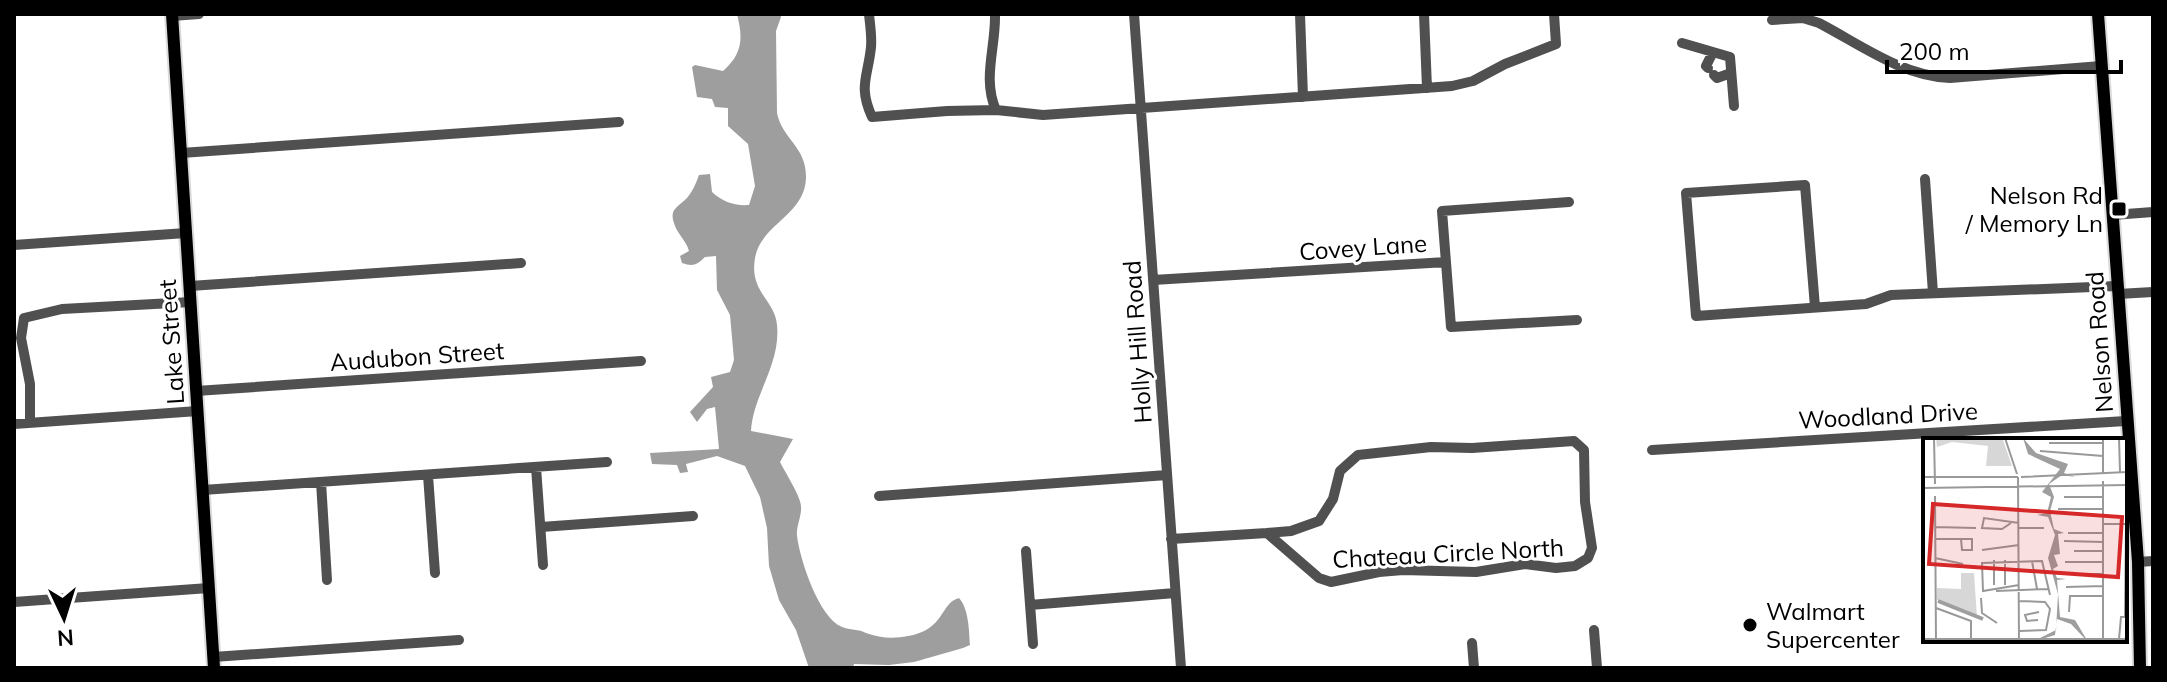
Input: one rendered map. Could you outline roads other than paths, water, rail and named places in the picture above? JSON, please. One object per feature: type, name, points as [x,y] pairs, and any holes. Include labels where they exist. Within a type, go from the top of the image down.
[{"type":"main road","name":"Nelson Road","points":[[2098,14],[2138,562],[2140,668]]},
{"type":"main road","name":"Lake Street","points":[[172,15],[214,663]]},
{"type":"main road","points":[[2127,526],[2134,513]]},
{"type":"street","points":[[172,15],[199,14]]},
{"type":"street","points":[[869,14],[871,48],[864,77],[865,97],[872,117],[996,110],[1043,115],[1452,86],[1473,81],[1505,64],[1556,44],[1554,14]]},
{"type":"street","points":[[995,14],[989,83],[996,110]]},
{"type":"street","name":"Holly Hill Road","points":[[1134,14],[1181,668]]},
{"type":"street","points":[[1300,14],[1303,97]]},
{"type":"street","points":[[1424,14],[1427,88]]},
{"type":"street","points":[[1772,20],[1803,18],[1819,23],[1913,73],[1932,77],[2101,66]]},
{"type":"street","points":[[1682,43],[1730,57],[1734,106]]},
{"type":"street","points":[[1713,52],[1706,66],[1711,72],[1717,78],[1731,73]]},
{"type":"street","points":[[181,153],[619,122]]},
{"type":"street","points":[[1925,179],[1933,293]]},
{"type":"street","points":[[1815,307],[1805,185],[1686,193],[1696,316],[1866,304],[1891,295],[2118,290],[2153,292]]},
{"type":"street","name":"Covey Lane","points":[[1153,280],[1446,262],[1442,211],[1569,202]]},
{"type":"street","points":[[2113,215],[2153,212]]},
{"type":"street","points":[[14,245],[186,233]]},
{"type":"street","points":[[1446,262],[1451,327],[1577,320]]},
{"type":"street","points":[[190,286],[521,263]]},
{"type":"street","points":[[30,423],[30,384],[21,338],[24,318],[62,309],[191,302]]},
{"type":"street","name":"Audubon Street","points":[[196,391],[641,361]]},
{"type":"street","points":[[14,424],[198,411]]},
{"type":"street","name":"Woodland Drive","points":[[1652,450],[2126,421]]},
{"type":"street","name":"Chateau Circle North","points":[[1574,441],[1584,450],[1585,502],[1592,548],[1585,561],[1575,566],[1556,568],[1525,564],[1476,572],[1403,570],[1331,582],[1319,578],[1267,533],[1301,529],[1319,521],[1330,507],[1344,464],[1358,455],[1574,441]]},
{"type":"street","points":[[203,490],[607,462]]},
{"type":"street","points":[[536,467],[543,565]]},
{"type":"street","points":[[428,475],[435,573]]},
{"type":"street","points":[[879,496],[1167,475]]},
{"type":"street","points":[[321,482],[327,580]]},
{"type":"street","points":[[541,527],[693,516]]},
{"type":"street","points":[[1171,539],[1267,533]]},
{"type":"street","points":[[1026,551],[1033,644]]},
{"type":"street","points":[[2138,562],[2153,561]]},
{"type":"street","points":[[14,602],[209,588]]},
{"type":"street","points":[[1030,605],[1175,593]]},
{"type":"street","points":[[1594,630],[1597,668]]},
{"type":"street","points":[[214,663],[459,640]]},
{"type":"street","points":[[1472,643],[1474,668]]},
{"type":"place","name":"Nelson Rd / Memory Ln","points":[[2119,209]]},
{"type":"place","name":"Walmart Supercenter","points":[[1750,625]]}]
